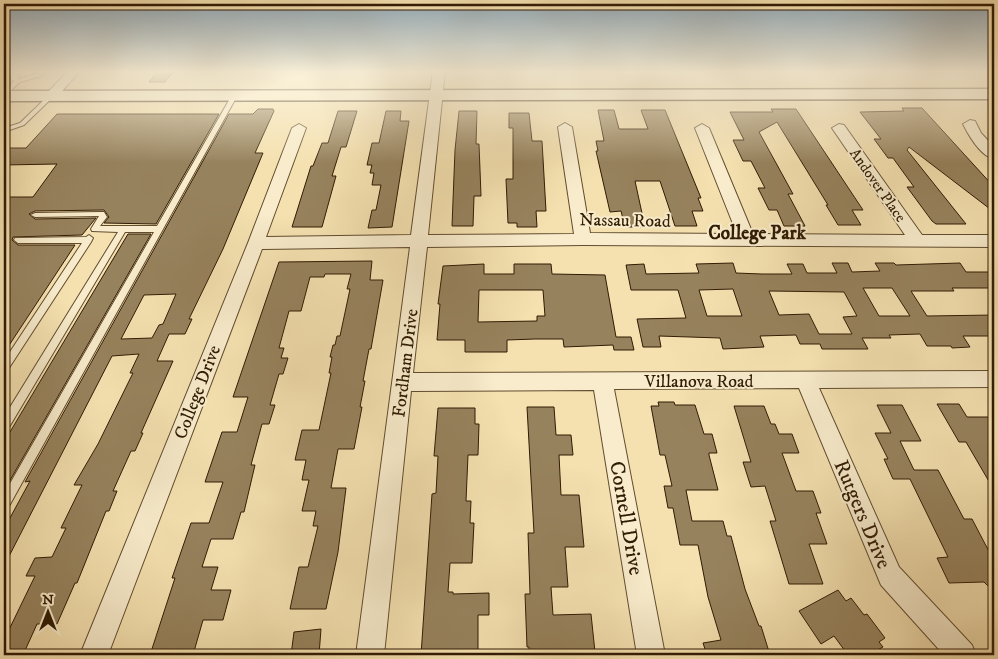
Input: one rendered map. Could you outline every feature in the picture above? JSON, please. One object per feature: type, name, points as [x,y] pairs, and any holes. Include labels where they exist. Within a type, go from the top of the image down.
[{"type":"street","name":"Fordham Drive","points":[[370,655],[436,102]]},
{"type":"street","points":[[970,124],[975,135],[994,155]]},
{"type":"street","points":[[566,127],[583,239]]},
{"type":"street","name":"College Drive","points":[[94,655],[256,243],[299,128]]},
{"type":"street","points":[[702,128],[748,241]]},
{"type":"street","name":"Andover Place","points":[[839,128],[918,242]]},
{"type":"street","name":"Nassau Road","points":[[256,243],[583,239],[994,241]]},
{"type":"street","name":"Villanova Road","points":[[403,382],[994,379]]},
{"type":"street","name":"Rutgers Drive","points":[[806,381],[890,576],[962,655]]},
{"type":"street","name":"Cornell Drive","points":[[603,382],[651,655]]},
{"type":"lane","points":[[4,130],[22,124],[44,102]]},
{"type":"lane","points":[[4,504],[231,102]]},
{"type":"lane","points":[[4,368],[103,217],[101,214],[36,214]]},
{"type":"lane","points":[[95,229],[159,229]]},
{"type":"lane","points":[[4,426],[123,229]]},
{"type":"lane","points":[[18,240],[88,240]]},
{"type":"building","points":[[902,108],[922,108],[994,187],[994,212],[909,147],[907,150],[966,224],[936,224],[932,221],[907,187],[914,187],[893,158],[888,158],[874,139],[881,139],[860,112],[904,111]]},
{"type":"building","points":[[258,109],[273,109],[274,111],[255,153],[263,153],[223,249],[189,319],[192,319],[185,334],[169,334],[157,361],[173,361],[135,451],[131,451],[113,491],[117,491],[109,511],[106,511],[77,583],[75,583],[57,624],[37,624],[23,655],[4,655],[4,640],[35,576],[26,576],[35,558],[52,557],[66,528],[61,528],[82,485],[74,485],[98,444],[133,373],[130,373],[139,354],[112,356],[4,566],[4,529],[30,481],[25,482],[229,114],[253,114]],"holes":[[[176,294],[163,324],[159,325],[152,338],[121,339],[144,295]]]},
{"type":"building","points":[[771,109],[796,109],[863,210],[852,210],[861,225],[838,225],[826,205],[828,205],[777,122],[759,132],[793,194],[788,194],[805,226],[784,226],[777,210],[769,210],[758,188],[765,188],[751,161],[743,161],[733,140],[744,140],[730,112],[773,112]]},
{"type":"building","points":[[598,110],[614,110],[619,129],[648,129],[641,110],[665,110],[701,198],[698,198],[703,211],[692,211],[697,226],[675,226],[660,181],[635,181],[645,227],[625,227],[621,211],[610,212],[596,151],[598,151],[596,141],[604,141]]},
{"type":"building","points":[[338,111],[357,111],[346,147],[341,147],[332,176],[336,176],[322,227],[292,227],[311,166],[313,166],[322,143],[328,143]]},
{"type":"building","points":[[386,111],[401,111],[400,121],[409,121],[392,227],[368,228],[372,210],[376,210],[381,185],[372,185],[374,173],[370,173],[372,165],[367,165],[372,143],[379,143]]},
{"type":"building","points":[[459,111],[477,111],[476,144],[479,144],[481,196],[474,196],[473,226],[452,226],[455,150]]},
{"type":"building","points":[[509,113],[529,113],[532,141],[542,141],[546,211],[536,211],[537,227],[517,227],[517,223],[508,223],[506,179],[513,179],[513,128],[509,128]]},
{"type":"building","points":[[57,114],[219,114],[156,224],[104,223],[109,217],[104,210],[35,211],[29,214],[35,219],[96,218],[82,235],[13,237],[12,240],[18,245],[75,245],[4,353],[4,197],[33,197],[57,164],[4,165],[4,148],[26,148]]},
{"type":"building","points":[[128,234],[151,234],[9,482],[4,482],[4,442]]},
{"type":"building","points":[[372,261],[370,280],[383,280],[371,349],[369,349],[363,381],[365,381],[360,407],[362,407],[354,449],[338,449],[331,488],[346,488],[338,552],[326,609],[290,609],[299,567],[308,567],[318,526],[313,526],[316,511],[302,511],[309,480],[302,480],[306,460],[295,460],[302,430],[319,430],[331,373],[329,373],[332,357],[330,357],[337,336],[340,336],[350,289],[347,289],[351,274],[325,274],[324,277],[310,277],[301,311],[289,311],[279,348],[284,348],[281,358],[288,358],[283,374],[279,374],[270,405],[275,405],[269,424],[262,424],[251,465],[255,465],[244,512],[241,512],[233,539],[211,539],[202,567],[218,567],[211,590],[231,590],[223,620],[203,620],[193,655],[150,655],[175,578],[172,578],[191,523],[209,523],[223,482],[205,482],[222,432],[237,432],[248,397],[233,397],[279,262]]},
{"type":"building","points":[[733,263],[736,273],[792,274],[787,264],[803,264],[807,273],[837,273],[832,263],[848,263],[852,272],[880,271],[875,263],[894,263],[896,265],[960,263],[966,272],[994,272],[994,288],[952,288],[954,291],[911,291],[927,316],[994,315],[994,336],[963,336],[970,347],[952,348],[951,346],[927,346],[920,334],[889,335],[891,338],[862,338],[868,349],[822,349],[820,344],[800,344],[796,335],[760,336],[764,347],[723,349],[720,338],[659,336],[661,347],[643,347],[637,319],[686,318],[678,290],[631,290],[626,265],[644,264],[646,274],[699,273],[696,264]],"holes":[[[863,288],[892,288],[910,316],[879,316]],[[733,289],[742,316],[707,316],[699,290]],[[769,291],[844,292],[857,316],[843,317],[852,334],[819,334],[809,314],[779,315]]]},
{"type":"building","points":[[484,264],[484,274],[514,274],[514,264],[551,264],[552,274],[605,275],[616,337],[631,337],[634,350],[614,350],[613,345],[564,347],[563,339],[535,339],[507,340],[507,352],[465,352],[465,340],[437,340],[440,304],[438,304],[443,266]],"holes":[[[479,290],[543,290],[545,316],[537,316],[537,321],[478,322]]]},
{"type":"building","points":[[658,402],[674,402],[675,405],[695,405],[704,434],[712,434],[717,453],[709,453],[709,455],[718,490],[686,490],[692,521],[723,521],[727,536],[731,536],[745,589],[759,626],[761,626],[770,655],[707,655],[703,643],[721,640],[708,597],[698,545],[680,545],[673,508],[668,508],[664,486],[672,486],[665,455],[660,455],[651,406],[659,406]]},
{"type":"building","points":[[937,404],[959,404],[967,417],[994,417],[994,490],[966,442],[959,442]]},
{"type":"building","points":[[877,405],[902,405],[921,441],[900,441],[914,470],[938,470],[964,519],[972,519],[994,561],[994,592],[984,582],[949,583],[937,558],[948,557],[910,479],[893,479],[884,459],[888,459],[875,433],[891,433]]},
{"type":"building","points":[[734,406],[764,406],[771,424],[775,424],[779,434],[792,434],[799,453],[782,453],[796,491],[813,491],[821,513],[816,513],[827,544],[809,544],[823,584],[789,584],[770,521],[776,521],[765,486],[751,487],[743,462],[751,462]]},
{"type":"building","points":[[527,407],[554,407],[556,435],[571,435],[573,455],[559,455],[561,495],[579,495],[584,547],[565,547],[568,587],[551,587],[553,615],[591,614],[595,652],[571,652],[571,655],[529,655],[525,594],[530,594],[528,533],[534,533]]},
{"type":"building","points":[[438,408],[475,408],[475,424],[479,424],[478,455],[468,455],[466,501],[471,501],[470,523],[474,523],[472,563],[450,563],[448,592],[453,592],[453,594],[489,593],[489,615],[478,615],[478,655],[421,655],[432,494],[436,493],[438,456],[434,456]]},
{"type":"building","points":[[838,590],[846,601],[851,598],[864,615],[867,614],[885,638],[879,642],[883,647],[868,655],[848,655],[834,636],[821,644],[799,611]]},
{"type":"building","points":[[321,629],[319,655],[291,655],[294,632]]},
{"type":"district","name":"College Park","points":[[757,232]]}]
